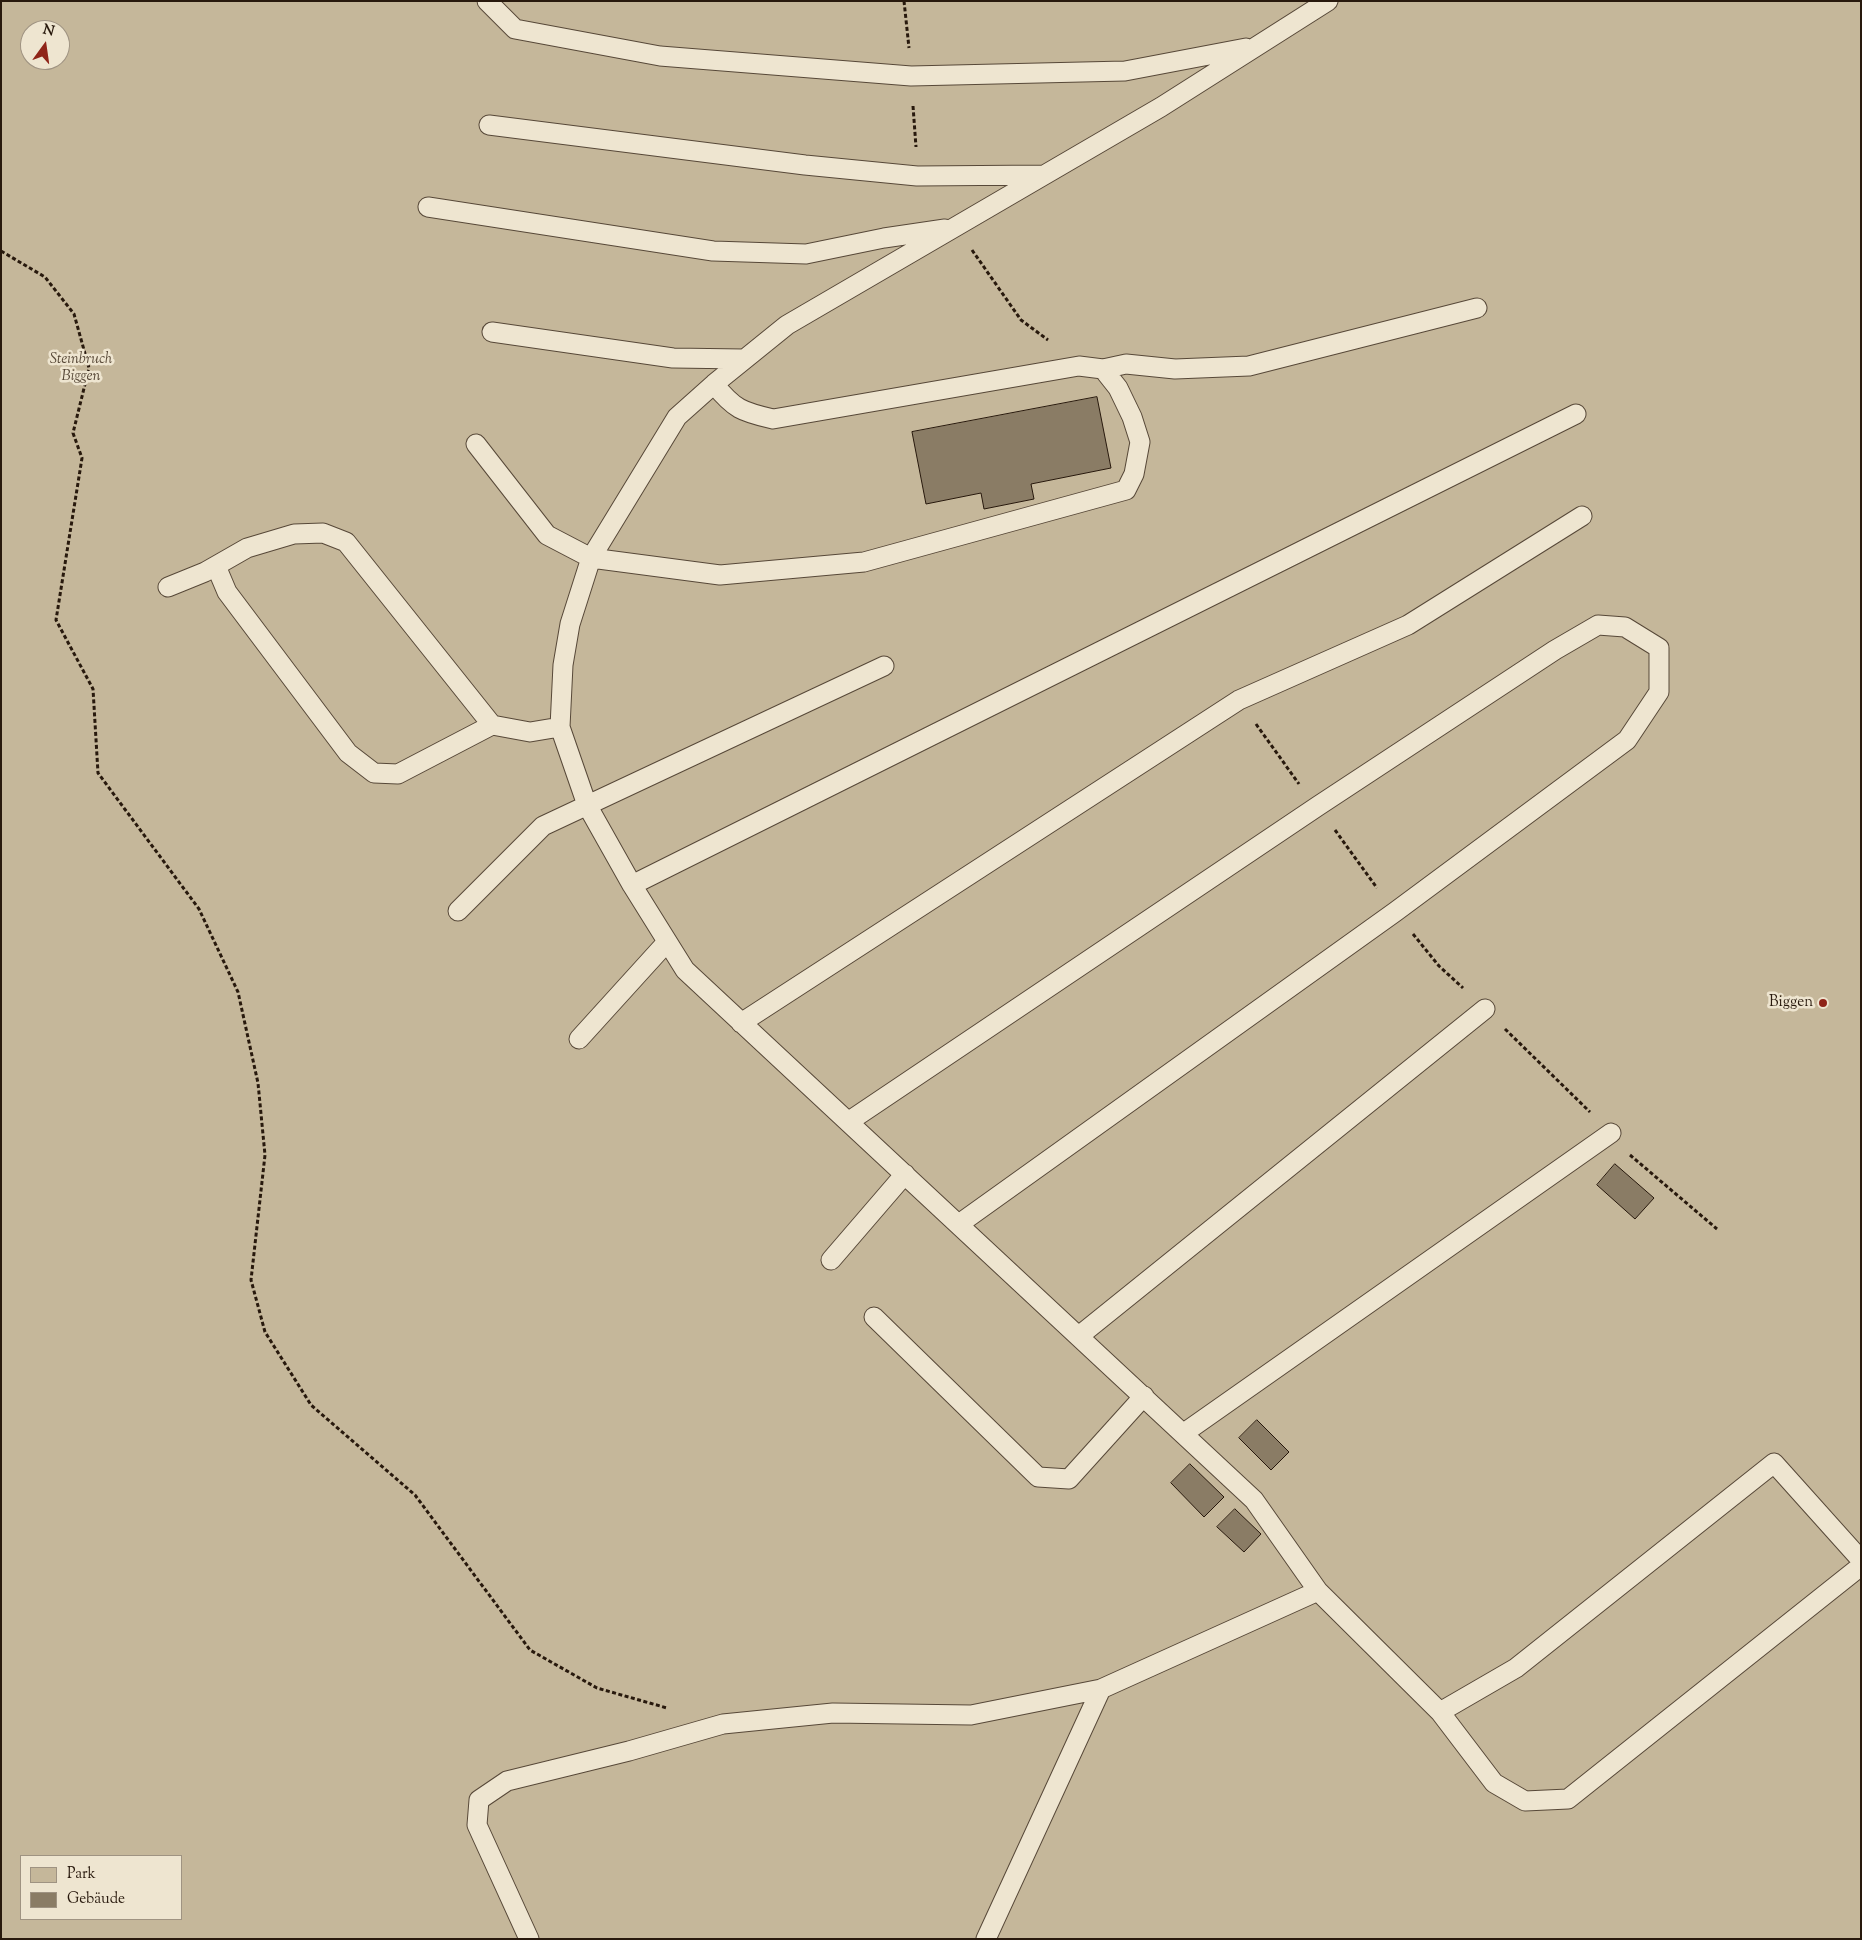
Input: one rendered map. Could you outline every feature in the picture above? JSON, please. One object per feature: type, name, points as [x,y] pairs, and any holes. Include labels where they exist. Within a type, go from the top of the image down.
[{"type":"lane","points":[[488,1],[515,29],[660,56],[911,76],[1125,71],[1257,46]]},
{"type":"lane","points":[[1328,1],[1161,107],[787,325],[743,359],[677,417],[591,558],[568,632],[563,665],[560,726],[587,805],[632,885],[685,970],[1254,1500],[1318,1591],[1440,1712],[1494,1782],[1524,1802],[1568,1799],[1861,1566]]},
{"type":"lane","points":[[489,125],[805,165],[918,176],[1046,175]]},
{"type":"lane","points":[[428,207],[713,251],[806,254],[884,238],[956,227]]},
{"type":"lane","points":[[714,384],[726,398],[746,413],[773,419],[1079,366],[1103,369],[1126,364],[1175,370],[1249,366],[1477,308]]},
{"type":"lane","points":[[492,332],[673,358],[743,359]]},
{"type":"lane","points":[[476,444],[547,535],[591,558],[720,575],[864,562],[1126,490],[1134,474],[1140,442],[1132,417],[1118,388],[1103,369]]},
{"type":"lane","points":[[632,885],[1576,414]]},
{"type":"lane","points":[[741,1023],[1239,700],[1408,625],[1582,516]]},
{"type":"lane","points":[[168,587],[216,566],[247,548],[294,534],[323,533],[346,542],[492,725]]},
{"type":"lane","points":[[216,566],[227,592],[348,753],[374,773],[398,774],[492,725],[530,732],[560,726]]},
{"type":"lane","points":[[848,1122],[1318,806],[1555,650],[1598,625],[1625,627],[1659,648],[1659,692],[1627,740],[1395,912],[959,1224]]},
{"type":"lane","points":[[458,911],[543,826],[884,666]]},
{"type":"lane","points":[[579,1040],[667,942]]},
{"type":"lane","points":[[1079,1336],[1485,1008]]},
{"type":"lane","points":[[1184,1433],[1611,1133]]},
{"type":"lane","points":[[830,1260],[905,1174]]},
{"type":"lane","points":[[874,1317],[1038,1477],[1069,1478],[1144,1396]]},
{"type":"lane","points":[[1440,1712],[1516,1668],[1774,1463],[1861,1560]]},
{"type":"lane","points":[[528,1939],[477,1826],[479,1800],[507,1781],[629,1751],[723,1724],[833,1713],[971,1715],[1101,1689],[1318,1591]]},
{"type":"lane","points":[[986,1939],[1101,1689]]},
{"type":"path","points":[[904,1],[918,176]]},
{"type":"path","points":[[956,227],[1021,320],[1058,347],[1079,366]]},
{"type":"path","points":[[1,251],[45,278],[74,314],[89,368],[73,432],[82,458],[56,620],[93,689],[98,773],[199,909],[238,992],[258,1083],[265,1155],[251,1280],[265,1332],[311,1405],[415,1495],[530,1650],[597,1688],[669,1709]]},
{"type":"path","points":[[1239,700],[1395,912],[1439,966],[1485,1008],[1611,1133],[1635,1161],[1717,1229]]},
{"type":"green space","name":"Steinbruch Biggen","points":[[1,1],[1861,1],[1861,1939],[1,1939]]},
{"type":"building","points":[[1097,397],[1111,468],[1031,484],[1034,499],[984,509],[981,493],[926,504],[912,432]]},
{"type":"building","points":[[1615,1164],[1654,1198],[1635,1219],[1597,1185]]},
{"type":"building","points":[[1257,1420],[1289,1452],[1271,1470],[1239,1438]]},
{"type":"building","points":[[1190,1464],[1224,1497],[1204,1517],[1171,1483]]},
{"type":"building","points":[[1235,1509],[1261,1534],[1244,1552],[1217,1527]]},
{"type":"place","name":"Biggen","points":[[1823,1003]]}]
